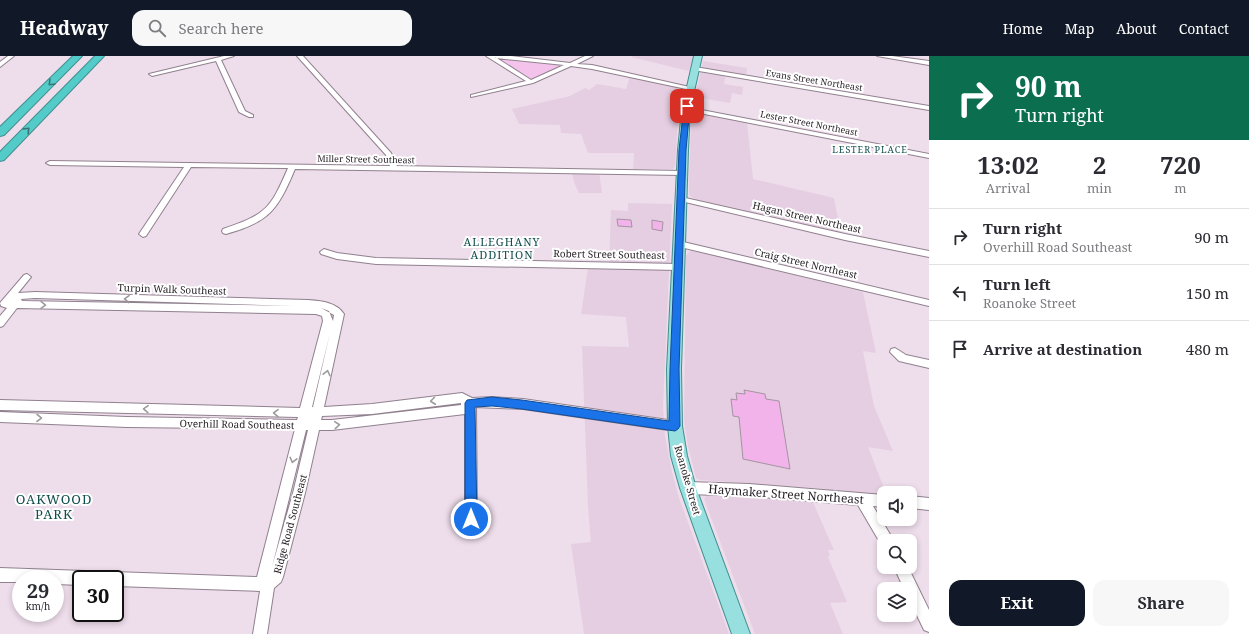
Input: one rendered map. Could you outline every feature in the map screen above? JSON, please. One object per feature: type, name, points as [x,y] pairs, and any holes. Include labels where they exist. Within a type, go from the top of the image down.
[{"type":"highway","points":[[0,133],[78,56]]},
{"type":"highway","points":[[0,158],[100,56]]},
{"type":"main road","name":"Roanoke Street","points":[[698,56],[686,109],[682,173],[674,369],[675,426],[680,456],[688,488],[741,634]]},
{"type":"street","points":[[0,66],[11,56]]},
{"type":"street","points":[[152,74],[231,56]]},
{"type":"street","points":[[300,56],[389,154],[394,168]]},
{"type":"street","points":[[489,56],[531,82]]},
{"type":"street","points":[[496,56],[606,70],[691,88]]},
{"type":"street","points":[[473,96],[531,82],[590,56]]},
{"type":"street","points":[[880,56],[929,63]]},
{"type":"street","points":[[218,59],[242,112],[251,116]]},
{"type":"street","name":"Evans Street Northeast","points":[[695,69],[929,108]]},
{"type":"street","name":"Lester Street Northeast","points":[[686,109],[929,156]]},
{"type":"street","name":"Miller Street Southeast","points":[[50,163],[682,173]]},
{"type":"street","points":[[143,234],[189,165]]},
{"type":"street","points":[[226,231],[252,222],[271,210],[278,200],[292,167]]},
{"type":"street","name":"Hagan Street Northeast","points":[[681,200],[929,254]]},
{"type":"street","name":"Craig Street Northeast","points":[[679,244],[929,303]]},
{"type":"street","name":"Robert Street Southeast","points":[[324,252],[332,255],[362,257],[376,261],[678,266]]},
{"type":"street","points":[[0,323],[10,302],[27,277]]},
{"type":"street","name":"Turpin Walk Southeast","points":[[10,302],[329,310]]},
{"type":"street","name":"Ridge Road Southeast","points":[[329,310],[339,314],[338,323],[317,412],[276,577],[268,584],[264,576],[328,321],[329,310]]},
{"type":"street","points":[[895,352],[903,358],[929,364]]},
{"type":"street","name":"Overhill Road Southeast","points":[[0,405],[178,411],[305,413],[372,408],[462,398],[470,403],[492,402],[522,404],[675,426]]},
{"type":"street","points":[[470,403],[471,519]]},
{"type":"street","name":"Overhill Road Southeast","points":[[0,417],[128,422],[332,426],[464,409],[470,403]]},
{"type":"street","name":"Haymaker Street Northeast","points":[[688,488],[749,490],[877,501]]},
{"type":"street","points":[[862,500],[883,534]]},
{"type":"street","points":[[917,503],[929,504]]},
{"type":"street","points":[[904,574],[929,625]]},
{"type":"street","points":[[0,575],[268,584],[260,634]]},
{"type":"shaded area","points":[[693,56],[689,71],[631,57]]},
{"type":"shaded area","points":[[496,58],[558,65],[562,66],[531,79]]},
{"type":"shaded area","points":[[703,61],[747,68],[746,76],[726,73],[724,84],[743,87],[742,95],[732,93],[730,103],[695,97]]},
{"type":"shaded area","points":[[630,76],[672,86],[684,91],[678,120],[675,166],[673,169],[633,169],[634,153],[588,153],[581,134],[561,133],[560,125],[519,124],[512,109],[570,96],[585,88],[589,90],[597,84],[626,89]]},
{"type":"shaded area","points":[[696,113],[747,122],[753,179],[834,198],[841,234],[697,200],[690,196],[689,178],[691,123],[692,116]]},
{"type":"shaded area","points":[[599,172],[602,193],[579,193],[572,173]]},
{"type":"shaded area","points":[[628,203],[672,204],[663,407],[665,436],[679,498],[729,634],[584,634],[571,544],[591,542],[588,507],[582,346],[629,347],[626,317],[581,314],[588,268],[609,268],[611,210],[628,211]]},
{"type":"shaded area","points":[[690,251],[701,252],[863,292],[876,353],[863,351],[874,406],[893,451],[868,447],[883,486],[877,486],[877,495],[828,492],[827,489],[700,480],[696,478],[688,446],[684,421],[686,256]]},
{"type":"shaded area","points":[[730,495],[812,500],[834,550],[828,550],[830,556],[828,557],[847,602],[830,603],[843,634],[755,634],[704,499],[706,496]]},
{"type":"building","points":[[617,219],[631,220],[632,227],[618,226]]},
{"type":"building","points":[[652,220],[663,222],[662,231],[652,229]]},
{"type":"building","points":[[744,390],[765,394],[766,399],[779,401],[790,469],[743,459],[739,417],[733,416],[731,399],[737,400],[736,393],[745,394]]},
{"type":"district","name":"LESTER PLACE","points":[[870,149]]},
{"type":"district","name":"ALLEGHANY ADDITION","points":[[502,247]]},
{"type":"district","name":"OAKWOOD PARK","points":[[54,506]]},
{"type":"route","points":[[471,519],[470,403],[492,402],[522,404],[675,426],[674,369],[682,150],[687,106]]}]
